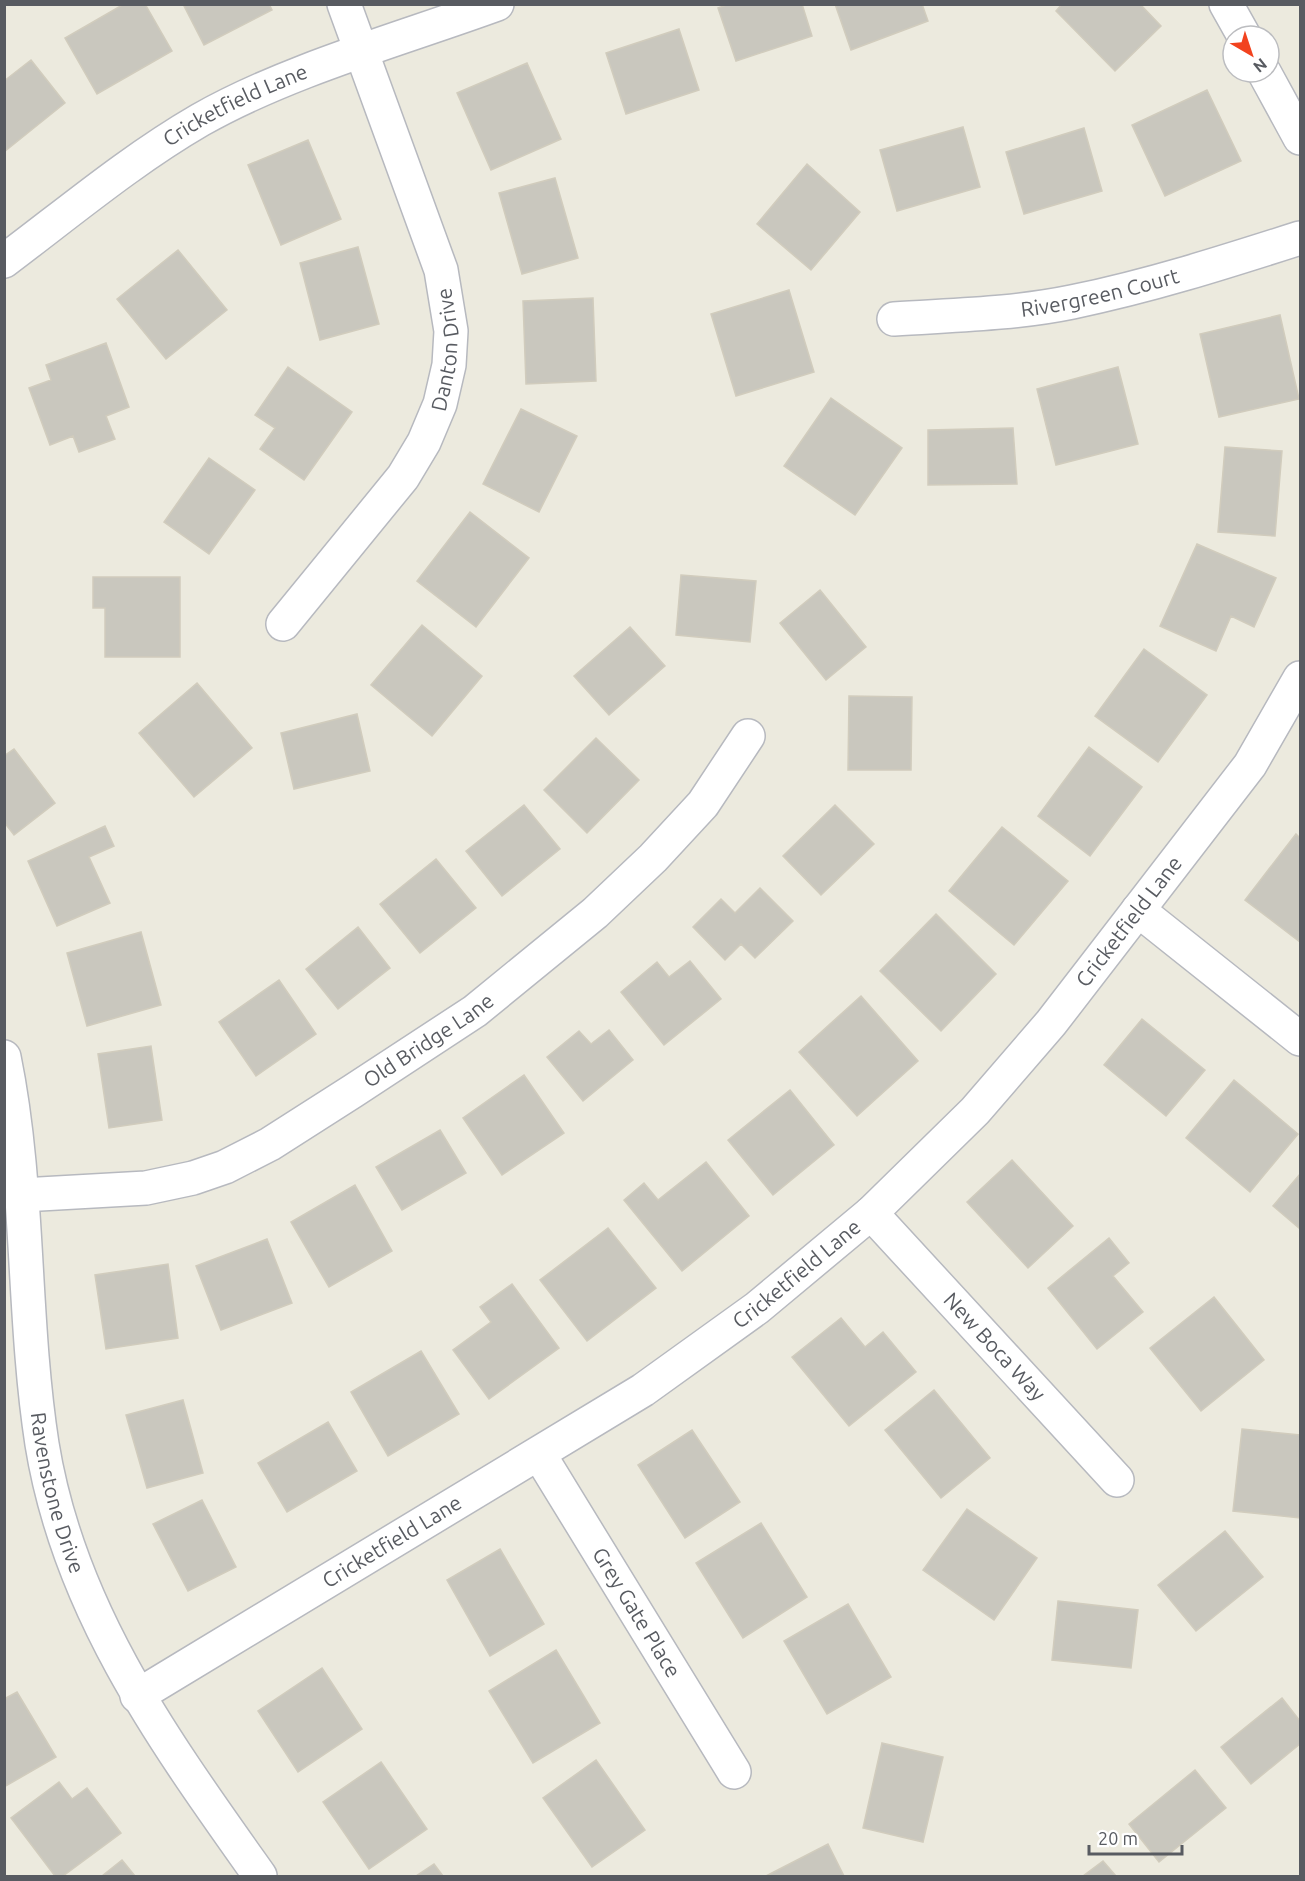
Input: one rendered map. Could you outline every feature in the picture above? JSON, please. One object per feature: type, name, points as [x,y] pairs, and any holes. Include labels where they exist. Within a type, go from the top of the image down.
[{"type":"street","name":"Danton Drive","points":[[283,624],[403,477],[424,442],[441,404],[449,365],[451,331],[441,270],[344,4]]},
{"type":"street","name":"Cricketfield Lane","points":[[4,261],[146,155],[202,119],[262,88],[497,4]]},
{"type":"street","points":[[1226,4],[1237,24]]},
{"type":"street","points":[[1271,84],[1300,138]]},
{"type":"street","name":"Rivergreen Court","points":[[894,319],[1014,310],[1070,303],[1177,277],[1300,238]]},
{"type":"street","name":"Cricketfield Lane","points":[[137,1696],[643,1390],[701,1351],[871,1213],[968,1118],[1010,1072],[1250,765],[1300,678]]},
{"type":"street","name":"Old Bridge Lane","points":[[22,1195],[146,1188],[193,1178],[225,1167],[270,1144],[475,1011],[595,913],[653,858],[703,804],[748,736]]},
{"type":"street","points":[[1138,910],[1300,1039]]},
{"type":"street","name":"Ravenstone Drive","points":[[4,1057],[17,1123],[36,1391],[42,1445],[53,1493],[87,1595],[137,1696],[170,1749],[260,1876]]},
{"type":"street","name":"New Boca Way","points":[[871,1213],[1117,1480]]},
{"type":"street","name":"Grey Gate Place","points":[[539,1454],[734,1772]]},
{"type":"building","points":[[124,4],[145,4],[172,51],[97,94],[65,38]]},
{"type":"building","points":[[183,4],[269,4],[272,10],[204,45]]},
{"type":"building","points":[[729,4],[802,4],[812,36],[736,61],[718,8]]},
{"type":"building","points":[[835,4],[922,4],[928,21],[851,50]]},
{"type":"building","points":[[1062,4],[1140,4],[1161,26],[1115,71],[1056,11]]},
{"type":"building","points":[[679,29],[699,90],[626,114],[606,53]]},
{"type":"building","points":[[31,60],[65,103],[4,152],[4,81]]},
{"type":"building","points":[[527,63],[561,139],[491,170],[457,93]]},
{"type":"building","points":[[1207,90],[1241,161],[1165,196],[1132,125]]},
{"type":"building","points":[[963,127],[980,187],[897,211],[880,150]]},
{"type":"building","points":[[1084,128],[1102,191],[1024,214],[1006,152]]},
{"type":"building","points":[[308,140],[341,219],[281,245],[248,165]]},
{"type":"building","points":[[807,164],[860,212],[811,270],[757,224]]},
{"type":"building","points":[[555,178],[578,258],[522,274],[499,193]]},
{"type":"building","points":[[358,247],[379,324],[320,340],[300,263]]},
{"type":"building","points":[[178,250],[227,310],[166,359],[117,299]]},
{"type":"building","points":[[789,290],[814,372],[736,396],[711,314]]},
{"type":"building","points":[[593,298],[596,381],[526,384],[523,301]]},
{"type":"building","points":[[1280,315],[1299,399],[1219,417],[1200,334]]},
{"type":"building","points":[[106,343],[129,407],[106,416],[115,439],[79,452],[73,436],[50,445],[29,388],[51,380],[46,365]]},
{"type":"building","points":[[288,367],[352,412],[304,480],[260,449],[275,428],[255,415]]},
{"type":"building","points":[[1118,367],[1138,444],[1056,465],[1037,389]]},
{"type":"building","points":[[831,398],[902,448],[855,515],[784,466]]},
{"type":"building","points":[[521,409],[577,436],[539,512],[483,484]]},
{"type":"building","points":[[1013,428],[1017,484],[928,485],[928,430]]},
{"type":"building","points":[[1225,447],[1282,451],[1275,536],[1218,532]]},
{"type":"building","points":[[209,458],[255,490],[209,554],[164,522]]},
{"type":"building","points":[[470,512],[529,558],[476,627],[417,581]]},
{"type":"building","points":[[1197,544],[1276,578],[1254,627],[1231,616],[1216,651],[1160,626]]},
{"type":"building","points":[[681,575],[756,581],[750,642],[676,635]]},
{"type":"building","points":[[93,577],[180,577],[180,657],[105,657],[105,608],[93,608]]},
{"type":"building","points":[[820,590],[866,647],[826,680],[780,623]]},
{"type":"building","points":[[422,625],[482,676],[432,736],[371,685]]},
{"type":"building","points":[[630,627],[665,666],[609,715],[574,676]]},
{"type":"building","points":[[1144,649],[1207,695],[1158,762],[1095,716]]},
{"type":"building","points":[[197,683],[252,748],[194,797],[139,733]]},
{"type":"building","points":[[849,696],[912,697],[911,770],[848,770]]},
{"type":"building","points":[[357,714],[370,771],[294,789],[281,733]]},
{"type":"building","points":[[596,738],[639,780],[587,833],[544,790]]},
{"type":"building","points":[[1089,747],[1142,787],[1090,856],[1038,816]]},
{"type":"building","points":[[14,749],[55,803],[14,835],[4,822],[4,756]]},
{"type":"building","points":[[524,805],[560,849],[502,896],[466,851]]},
{"type":"building","points":[[835,805],[874,844],[821,895],[783,856]]},
{"type":"building","points":[[105,826],[114,846],[89,857],[110,903],[57,926],[28,861]]},
{"type":"building","points":[[1002,827],[1068,881],[1014,945],[949,891]]},
{"type":"building","points":[[1296,834],[1300,838],[1300,942],[1245,900]]},
{"type":"building","points":[[436,859],[476,908],[420,953],[380,904]]},
{"type":"building","points":[[760,888],[793,921],[755,958],[741,944],[725,960],[693,927],[721,899],[735,913]]},
{"type":"building","points":[[936,914],[996,974],[941,1031],[880,971]]},
{"type":"building","points":[[358,927],[390,968],[338,1009],[306,969]]},
{"type":"building","points":[[141,932],[161,1005],[87,1026],[67,953]]},
{"type":"building","points":[[690,961],[721,999],[664,1045],[621,992],[657,962],[669,977]]},
{"type":"building","points":[[279,980],[316,1034],[256,1076],[219,1022]]},
{"type":"building","points":[[861,996],[918,1061],[857,1116],[799,1052]]},
{"type":"building","points":[[1142,1019],[1205,1070],[1166,1116],[1104,1065]]},
{"type":"building","points":[[609,1030],[633,1060],[583,1101],[547,1057],[579,1031],[591,1044]]},
{"type":"building","points":[[151,1046],[162,1120],[109,1128],[98,1054]]},
{"type":"building","points":[[524,1075],[564,1133],[502,1175],[463,1118]]},
{"type":"building","points":[[1234,1080],[1298,1134],[1250,1192],[1186,1138]]},
{"type":"building","points":[[790,1090],[834,1145],[773,1195],[728,1140]]},
{"type":"building","points":[[440,1130],[466,1173],[402,1210],[376,1167]]},
{"type":"building","points":[[1012,1160],[1073,1226],[1028,1268],[967,1202]]},
{"type":"building","points":[[706,1162],[749,1216],[682,1271],[624,1200],[644,1183],[658,1200]]},
{"type":"building","points":[[1300,1174],[1300,1229],[1273,1206]]},
{"type":"building","points":[[355,1185],[392,1251],[329,1287],[291,1222]]},
{"type":"building","points":[[608,1228],[656,1288],[587,1341],[540,1280]]},
{"type":"building","points":[[1109,1238],[1129,1263],[1113,1276],[1143,1312],[1097,1349],[1048,1288]]},
{"type":"building","points":[[267,1239],[292,1303],[221,1330],[196,1266]]},
{"type":"building","points":[[168,1264],[178,1338],[106,1349],[95,1275]]},
{"type":"building","points":[[512,1284],[559,1348],[489,1399],[453,1350],[491,1322],[480,1307]]},
{"type":"building","points":[[1214,1297],[1264,1360],[1201,1411],[1150,1348]]},
{"type":"building","points":[[841,1318],[865,1347],[883,1332],[916,1372],[849,1426],[792,1357]]},
{"type":"building","points":[[421,1351],[459,1414],[388,1456],[351,1392]]},
{"type":"building","points":[[934,1390],[990,1458],[941,1498],[885,1430]]},
{"type":"building","points":[[183,1400],[203,1473],[147,1488],[126,1415]]},
{"type":"building","points":[[328,1422],[357,1471],[287,1512],[258,1463]]},
{"type":"building","points":[[1242,1429],[1300,1435],[1300,1518],[1233,1511]]},
{"type":"building","points":[[692,1430],[740,1502],[685,1538],[638,1465]]},
{"type":"building","points":[[202,1500],[236,1567],[188,1591],[153,1524]]},
{"type":"building","points":[[967,1509],[1037,1558],[994,1620],[923,1570]]},
{"type":"building","points":[[761,1523],[807,1597],[743,1638],[696,1563]]},
{"type":"building","points":[[1225,1531],[1263,1577],[1196,1631],[1158,1585]]},
{"type":"building","points":[[500,1549],[544,1624],[490,1656],[447,1580]]},
{"type":"building","points":[[1058,1601],[1138,1610],[1131,1668],[1052,1660]]},
{"type":"building","points":[[848,1604],[891,1677],[827,1714],[784,1641]]},
{"type":"building","points":[[556,1650],[600,1723],[533,1763],[489,1691]]},
{"type":"building","points":[[322,1668],[362,1729],[298,1772],[258,1711]]},
{"type":"building","points":[[17,1692],[56,1757],[4,1787],[4,1699]]},
{"type":"building","points":[[1282,1698],[1300,1721],[1300,1744],[1251,1784],[1221,1747]]},
{"type":"building","points":[[882,1743],[943,1757],[923,1842],[863,1828]]},
{"type":"building","points":[[596,1760],[645,1830],[592,1867],[543,1798]]},
{"type":"building","points":[[381,1762],[427,1829],[369,1869],[323,1802]]},
{"type":"building","points":[[1195,1770],[1226,1808],[1159,1862],[1129,1824]]},
{"type":"building","points":[[59,1782],[72,1799],[87,1788],[121,1833],[63,1876],[55,1876],[11,1818]]},
{"type":"building","points":[[828,1844],[844,1876],[766,1876]]},
{"type":"building","points":[[122,1860],[135,1876],[102,1876]]},
{"type":"building","points":[[1103,1861],[1116,1876],[1083,1876]]},
{"type":"building","points":[[434,1864],[443,1876],[416,1876]]}]
